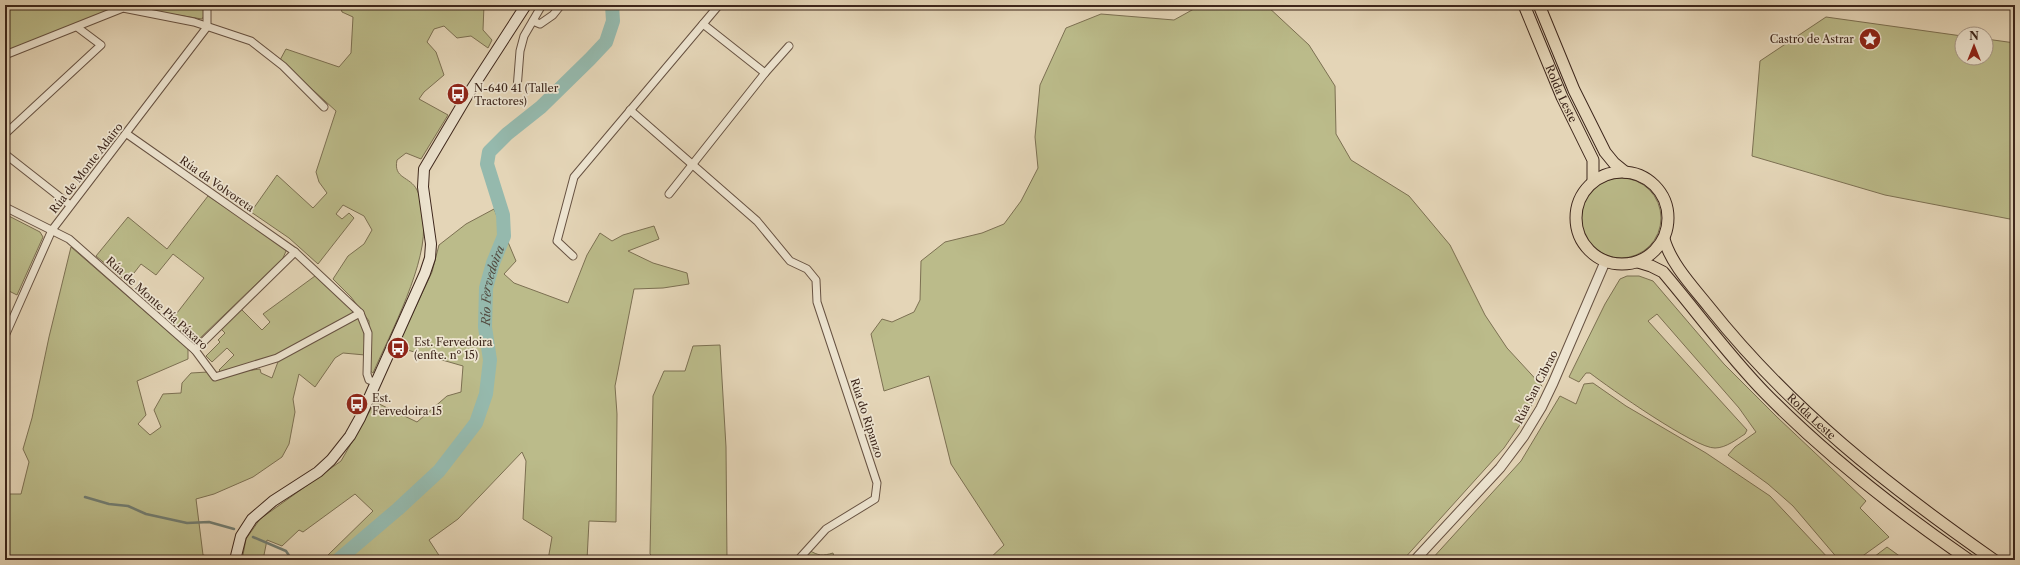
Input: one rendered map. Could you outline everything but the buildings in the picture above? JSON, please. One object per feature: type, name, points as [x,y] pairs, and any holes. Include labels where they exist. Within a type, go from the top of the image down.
[{"type":"highway","name":"Rolda Leste","points":[[1524,5],[1562,96],[1593,160],[1593,182]]},
{"type":"highway","name":"Rolda Leste","points":[[1539,5],[1571,83],[1605,152],[1614,163],[1625,172],[1644,178],[1659,190],[1666,201],[1669,214],[1668,227],[1664,239],[1657,249],[1648,257],[1638,262],[1616,265],[1605,262],[1593,255],[1583,244],[1577,232],[1575,218],[1580,198],[1593,182],[1603,176],[1625,172]]},
{"type":"highway","name":"Rolda Leste","points":[[1664,239],[1673,259],[1719,320],[1751,357],[1794,401],[1838,442],[1883,480],[1994,560]]},
{"type":"highway","name":"Rolda Leste","points":[[1638,262],[1652,266],[1663,272],[1739,366],[1827,452],[1900,511],[1969,560]]},
{"type":"main road","points":[[236,560],[241,536],[252,519],[273,501],[318,472],[332,460],[360,418],[425,273],[430,258],[430,232],[423,187],[424,169],[469,93],[526,5]]},
{"type":"street","points":[[207,5],[207,27]]},
{"type":"street","points":[[517,89],[520,51],[524,36],[542,5]]},
{"type":"street","points":[[533,21],[540,24],[553,15],[561,5]]},
{"type":"street","points":[[573,256],[556,241],[574,177],[719,5]]},
{"type":"street","points":[[5,55],[123,8],[194,22],[251,41],[283,66],[324,107]]},
{"type":"street","points":[[703,24],[765,73]]},
{"type":"street","points":[[5,134],[101,45],[77,27]]},
{"type":"street","name":"Rúa de Monte Adairo","points":[[5,336],[52,230],[70,205],[127,134],[207,27]]},
{"type":"street","points":[[669,194],[765,73],[789,46]]},
{"type":"street","points":[[630,110],[692,165]]},
{"type":"street","name":"Rúa da Volvoreta","points":[[127,134],[295,252],[360,313],[368,333],[367,374],[369,380],[375,382]]},
{"type":"street","points":[[5,154],[70,205]]},
{"type":"street","name":"Rúa do Ripanzo","points":[[692,165],[757,221],[790,261],[807,268],[816,280],[817,302],[877,483],[875,499],[826,529],[798,560]]},
{"type":"street","name":"Rúa de Monte Pía Páxaro","points":[[5,207],[69,239],[194,350],[215,377],[277,358],[360,313]]},
{"type":"street","points":[[194,350],[295,252]]},
{"type":"street","name":"Rúa San Cibrao","points":[[1415,560],[1500,468],[1524,436],[1541,408],[1553,383],[1605,262]]},
{"type":"green space","points":[[23,5],[204,5],[205,14],[202,19],[121,6],[5,52],[5,7]]},
{"type":"green space","points":[[340,5],[484,5],[483,30],[492,40],[488,48],[471,36],[457,38],[444,26],[434,29],[427,42],[436,52],[444,75],[424,92],[419,99],[448,115],[421,159],[406,153],[397,160],[397,171],[414,185],[417,190],[423,220],[423,237],[420,256],[407,297],[373,373],[369,370],[369,321],[351,297],[333,279],[348,256],[364,244],[372,230],[364,216],[343,205],[336,214],[342,219],[349,213],[354,218],[318,264],[289,238],[251,212],[277,175],[313,208],[327,193],[319,182],[316,172],[336,111],[280,60],[286,49],[339,67],[351,53],[353,17],[342,12]]},
{"type":"green space","points":[[1201,5],[1266,5],[1309,45],[1335,86],[1336,134],[1351,160],[1409,196],[1450,245],[1485,315],[1507,348],[1542,386],[1526,416],[1504,448],[1403,560],[1065,560],[1058,556],[1055,559],[1058,560],[988,560],[1004,545],[951,464],[929,376],[884,391],[871,334],[882,319],[892,322],[914,312],[920,300],[921,261],[945,242],[982,233],[1004,224],[1021,201],[1038,168],[1035,137],[1040,85],[1066,28],[1101,14],[1174,20]]},
{"type":"green space","points":[[1826,17],[1954,35],[1954,66],[1994,66],[1994,40],[2015,43],[2015,220],[1885,195],[1752,156],[1760,61]]},
{"type":"green space","points":[[1621,178],[1636,181],[1649,190],[1658,203],[1661,218],[1658,233],[1649,246],[1636,255],[1621,258],[1606,255],[1593,246],[1584,233],[1581,218],[1584,203],[1593,190],[1606,181]]},
{"type":"green space","points":[[208,196],[283,246],[286,251],[283,258],[195,343],[170,322],[204,278],[173,254],[156,275],[141,264],[127,282],[96,256],[128,217],[167,249]]},
{"type":"green space","points":[[494,209],[516,261],[504,274],[514,283],[568,303],[587,255],[600,233],[612,241],[623,235],[654,226],[659,239],[628,251],[653,263],[687,273],[689,284],[663,288],[634,289],[615,386],[617,414],[616,522],[589,521],[587,560],[548,560],[552,537],[523,519],[526,461],[522,452],[458,519],[429,540],[442,560],[329,560],[328,555],[373,511],[355,494],[303,532],[299,530],[282,546],[267,540],[263,560],[242,560],[246,539],[260,519],[341,461],[375,402],[417,422],[447,396],[461,392],[463,366],[397,347],[432,272],[439,245],[466,224]]},
{"type":"green space","points":[[5,214],[40,232],[43,237],[17,295],[5,289]]},
{"type":"green space","points":[[71,247],[188,349],[188,359],[137,381],[146,415],[138,424],[150,435],[161,427],[154,410],[163,394],[181,393],[182,383],[191,373],[208,372],[214,378],[237,372],[260,369],[261,373],[272,378],[279,359],[359,317],[364,332],[365,355],[343,353],[335,358],[315,387],[299,374],[293,399],[295,412],[289,444],[282,457],[253,477],[214,494],[196,499],[203,555],[222,560],[5,560],[5,503],[7,494],[21,494],[29,462],[23,449],[32,418],[49,337]]},
{"type":"green space","points":[[315,276],[354,312],[315,336],[271,359],[222,373],[219,370],[234,355],[227,348],[212,362],[206,356],[220,342],[218,340],[225,333],[221,329],[241,309],[262,330],[270,322],[263,314]]},
{"type":"green space","points":[[1627,276],[1639,276],[1653,281],[1724,364],[1777,417],[1866,501],[1860,508],[1889,537],[1857,560],[1839,560],[1793,506],[1768,484],[1728,455],[1735,447],[1756,432],[1739,408],[1657,314],[1648,321],[1747,430],[1745,434],[1723,447],[1715,448],[1705,446],[1690,439],[1652,416],[1590,373],[1586,373],[1579,382],[1569,377],[1605,304],[1620,279]]},
{"type":"green space","points":[[720,345],[726,447],[727,560],[656,560],[650,554],[653,396],[664,371],[685,371],[693,346]]},
{"type":"green space","points":[[1593,383],[1626,406],[1706,453],[1770,496],[1830,560],[1431,560],[1521,461],[1560,396],[1576,404],[1584,384]]},
{"type":"green space","points":[[1887,547],[1905,560],[1870,560]]},
{"type":"green space","points":[[809,550],[821,555],[833,553],[835,560],[801,560]]},
{"type":"waterway","name":"Río Fervedoira","points":[[338,560],[398,509],[439,471],[476,423],[486,394],[490,360],[485,327],[486,288],[493,263],[504,236],[503,215],[487,164],[489,152],[507,134],[541,107],[606,42],[613,21],[612,5]]},
{"type":"waterway","points":[[85,497],[109,504],[128,506],[146,514],[187,523],[209,522],[234,529]]},
{"type":"waterway","points":[[253,537],[286,551],[292,560]]},
{"type":"place","name":"Castro de Astrar","points":[[1870,39]]},
{"type":"place","name":"N-640 41 (Taller Tractores)","points":[[458,94]]},
{"type":"place","name":"Est. Fervedoira (enfte. nº 15)","points":[[398,348]]},
{"type":"place","name":"Est. Fervedoira 15","points":[[357,404]]}]
